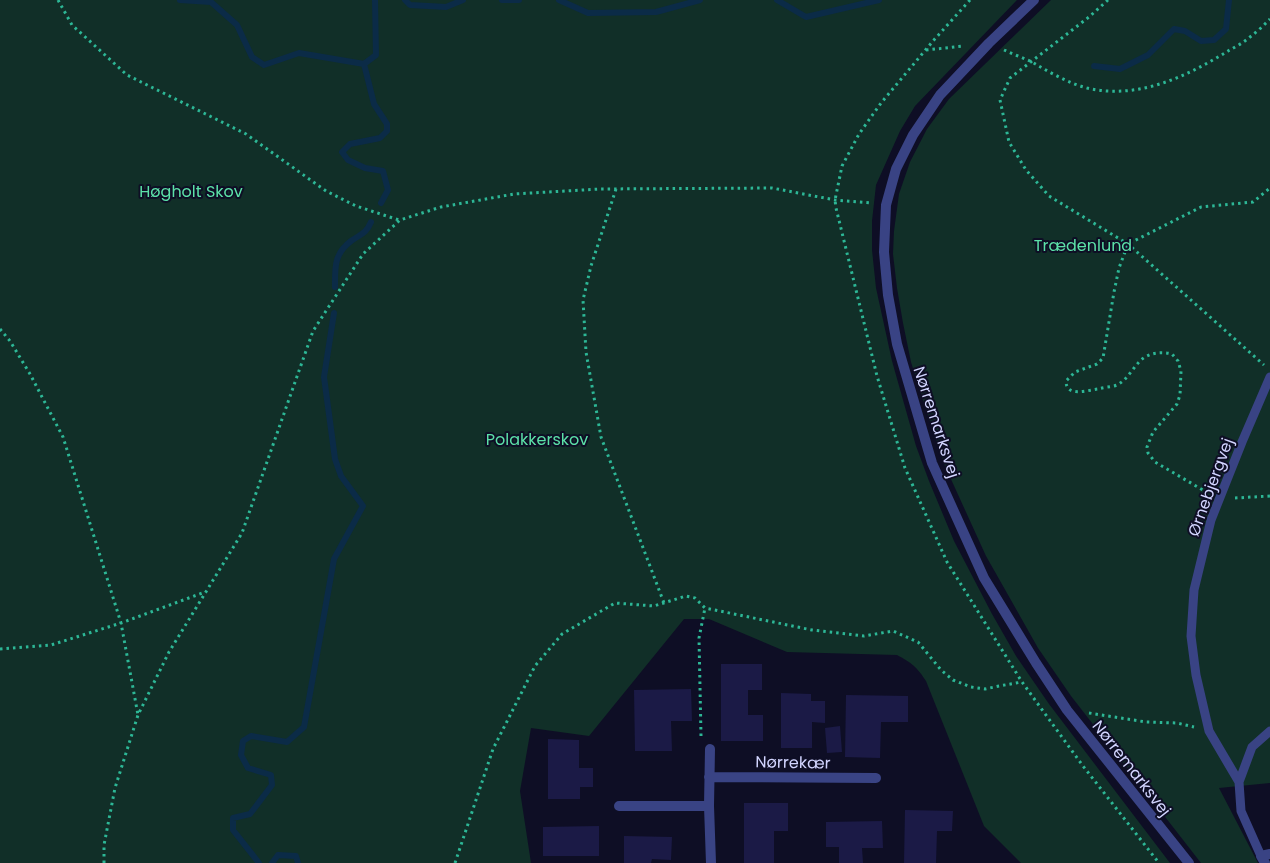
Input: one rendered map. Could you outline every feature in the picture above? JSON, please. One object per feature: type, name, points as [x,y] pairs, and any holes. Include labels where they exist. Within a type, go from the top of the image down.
[{"type":"street","name":"Nørremarksvej","points":[[1034,0],[989,43],[940,95],[913,135],[896,169],[886,205],[884,252],[888,295],[897,344],[932,463],[984,578],[1036,663],[1068,710],[1188,863]]},
{"type":"street","points":[[710,749],[711,863]]},
{"type":"street","name":"Nørrekær","points":[[709,777],[876,778]]},
{"type":"street","points":[[618,806],[709,806]]},
{"type":"lane","name":"Ørnebjergvej","points":[[1265,858],[1241,811],[1238,782],[1209,731],[1196,675],[1191,636],[1194,590],[1211,520],[1270,377]]},
{"type":"lane","name":"Ørnebjergvej","points":[[1238,782],[1252,747],[1270,731]]},
{"type":"path","points":[[58,0],[72,25],[127,74],[246,134],[326,191],[356,206],[400,220]]},
{"type":"path","points":[[970,0],[881,103],[859,134],[842,166],[835,200],[876,376],[905,468],[947,562],[1022,682],[1083,766],[1159,863]]},
{"type":"path","points":[[1108,0],[1010,78],[1000,100],[1009,142],[1026,170],[1049,196],[1128,244],[1270,370]]},
{"type":"path","points":[[925,50],[989,43],[1086,88],[1108,91],[1131,91],[1154,87],[1214,60],[1250,38],[1270,19]]},
{"type":"path","points":[[104,863],[104,845],[115,788],[138,715],[169,652],[242,533],[314,331],[363,254],[400,220],[441,207],[514,194],[616,189],[772,188],[835,200],[886,205]]},
{"type":"path","points":[[1270,188],[1253,202],[1201,207],[1128,244],[1118,276],[1103,358],[1098,364],[1075,372],[1066,381],[1066,386],[1077,393],[1117,385],[1130,374],[1144,357],[1159,352],[1172,354],[1178,361],[1180,371],[1180,395],[1177,404],[1154,432],[1148,447],[1148,453],[1155,462],[1219,499],[1270,496]]},
{"type":"path","points":[[616,189],[591,266],[583,300],[586,352],[602,437],[664,603]]},
{"type":"path","points":[[0,329],[10,341],[30,374],[63,437],[121,623],[138,715]]},
{"type":"path","points":[[0,649],[51,645],[121,623],[206,592]]},
{"type":"path","points":[[455,863],[493,749],[535,666],[562,634],[615,603],[654,606],[686,596],[695,598],[705,608],[812,630],[864,636],[893,630],[918,642],[941,670],[953,680],[971,687],[985,689],[1022,682]]},
{"type":"path","points":[[705,608],[699,638],[701,745],[710,749]]},
{"type":"path","points":[[1068,710],[1146,722],[1177,723],[1209,731]]},
{"type":"green space","points":[[0,0],[1017,0],[915,106],[900,131],[876,185],[872,221],[872,250],[876,288],[892,361],[916,446],[954,541],[1016,656],[1049,704],[1170,863],[1021,863],[984,826],[926,681],[910,663],[897,655],[787,652],[709,619],[684,619],[589,736],[531,728],[520,791],[531,863],[0,863]]},
{"type":"green space","name":"Trædenlund","points":[[1051,0],[1270,0],[1270,783],[1219,788],[1258,863],[1201,863],[1071,696],[1038,648],[986,556],[945,466],[911,362],[897,288],[893,254],[899,194],[910,162],[927,129],[949,99]]},
{"type":"building","points":[[721,664],[762,664],[762,690],[748,690],[748,715],[763,715],[763,741],[721,741]]},
{"type":"building","points":[[691,689],[692,721],[671,721],[672,751],[635,751],[634,690]]},
{"type":"building","points":[[781,693],[811,694],[811,701],[825,701],[825,723],[812,722],[812,748],[781,748]]},
{"type":"building","points":[[846,695],[908,696],[908,722],[881,722],[880,758],[845,757]]},
{"type":"building","points":[[840,726],[842,752],[827,753],[825,728]]},
{"type":"building","points":[[548,739],[579,740],[579,768],[593,768],[593,787],[580,787],[580,799],[548,799]]},
{"type":"building","points":[[744,803],[788,803],[788,831],[774,831],[774,863],[744,863]]},
{"type":"building","points":[[905,810],[953,811],[952,831],[937,831],[936,863],[904,863]]},
{"type":"building","points":[[882,821],[883,848],[862,848],[863,863],[839,863],[839,847],[826,847],[826,822]]},
{"type":"building","points":[[599,826],[599,856],[543,856],[543,827]]},
{"type":"building","points":[[624,836],[672,837],[671,860],[652,859],[651,863],[624,863]]},
{"type":"waterway","points":[[180,0],[211,2],[237,25],[252,57],[264,65],[299,53],[364,64],[376,55],[375,0]]},
{"type":"waterway","points":[[405,0],[410,5],[446,7],[463,0]]},
{"type":"waterway","points":[[502,0],[519,0]]},
{"type":"waterway","points":[[559,0],[588,13],[656,12],[700,0]]},
{"type":"waterway","points":[[777,0],[806,17],[879,0]]},
{"type":"waterway","points":[[1094,66],[1120,69],[1148,55],[1174,29],[1185,31],[1201,41],[1214,40],[1226,29],[1229,0]]},
{"type":"waterway","points":[[364,64],[374,104],[387,124],[387,131],[380,138],[350,144],[342,152],[348,160],[365,168],[383,171],[388,190],[381,203]]},
{"type":"waterway","points":[[335,287],[338,256],[345,246],[365,231],[371,222]]},
{"type":"waterway","points":[[259,863],[233,830],[233,818],[250,814],[272,785],[271,775],[248,768],[241,755],[243,741],[251,736],[287,742],[304,727],[334,559],[363,506],[341,476],[335,459],[324,377],[334,313]]},
{"type":"waterway","points":[[272,863],[278,855],[296,856],[298,863]]},
{"type":"park label","name":"Høgholt Skov","points":[[191,191]]},
{"type":"park label","name":"Polakkerskov","points":[[537,439]]}]
